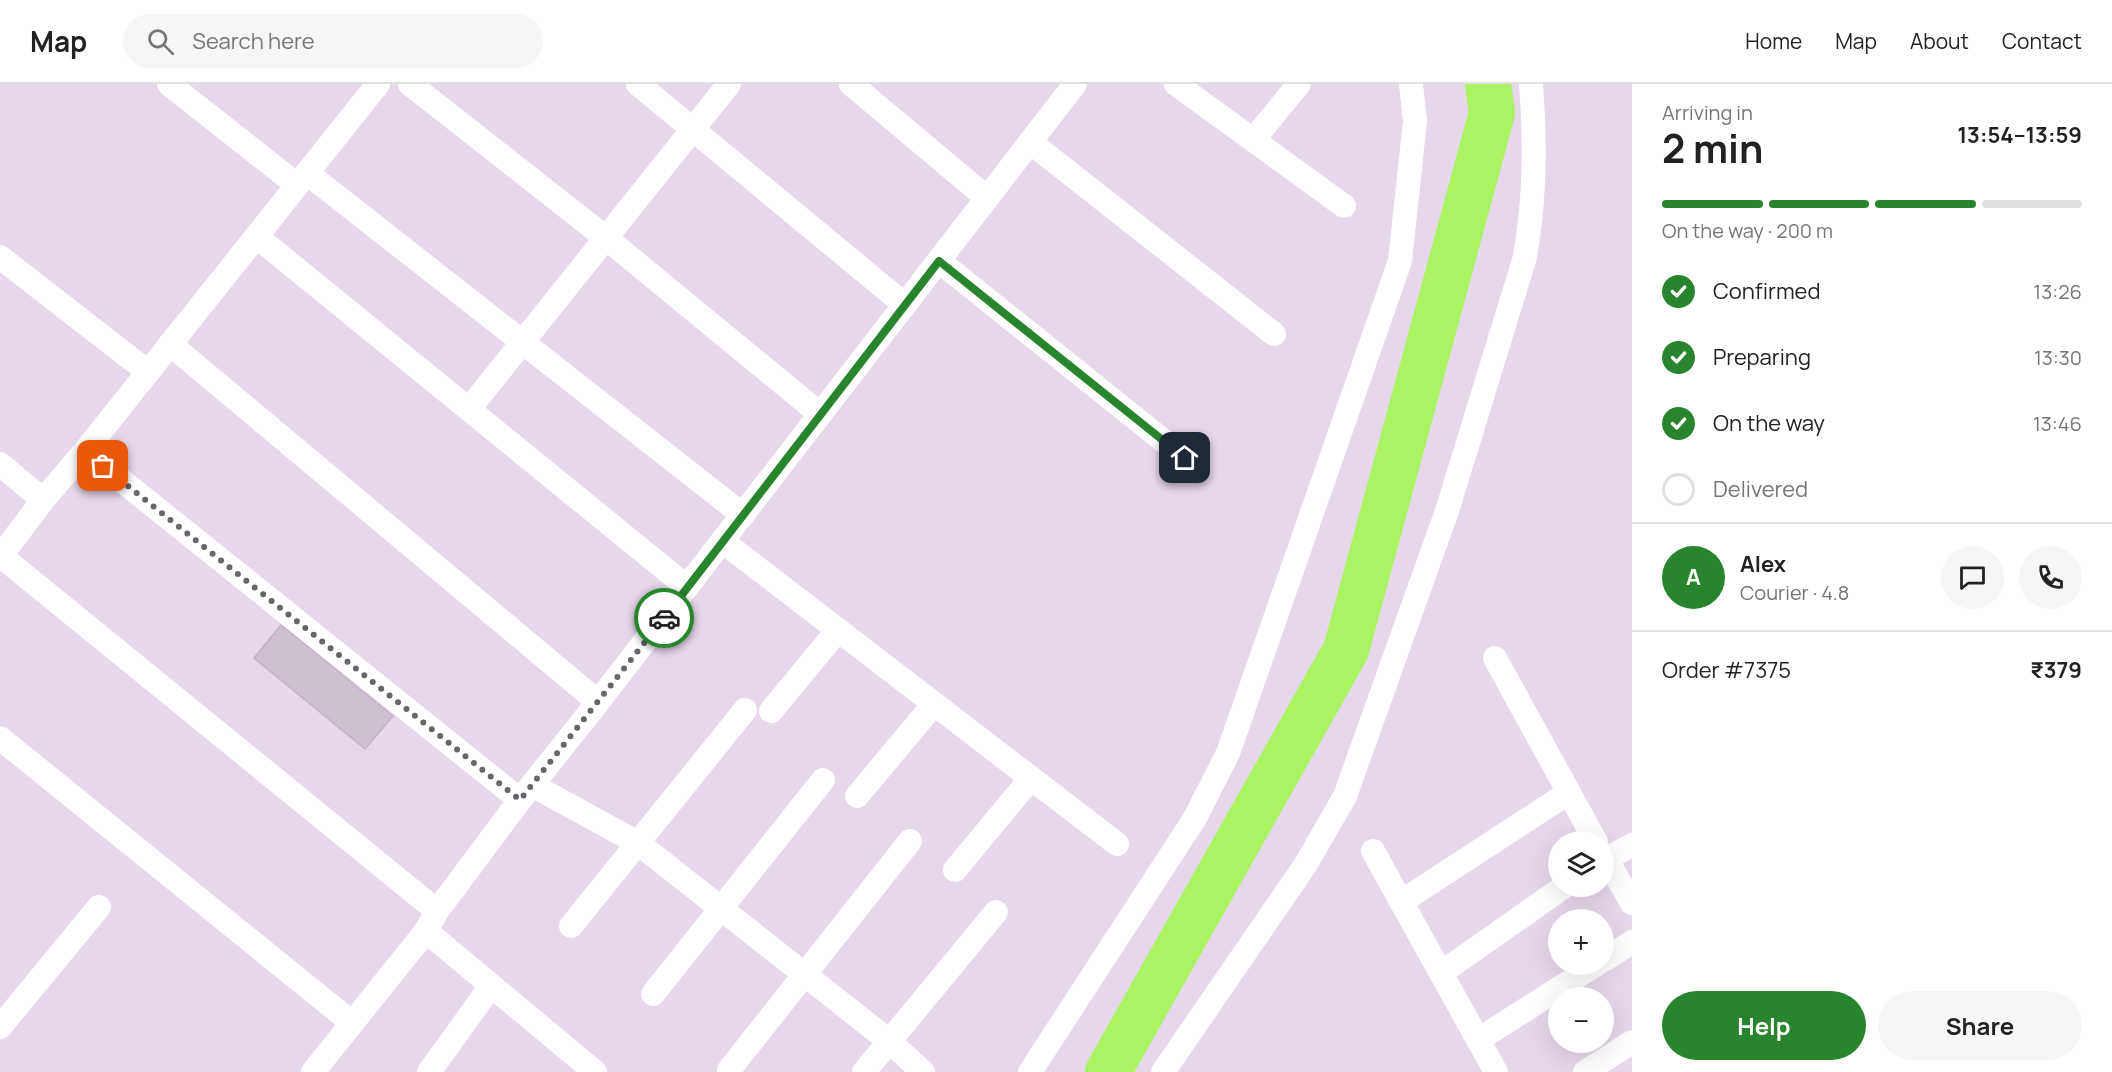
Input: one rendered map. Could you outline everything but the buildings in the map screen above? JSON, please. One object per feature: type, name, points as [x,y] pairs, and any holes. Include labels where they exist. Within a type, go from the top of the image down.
[{"type":"street","points":[[169,84],[523,341],[742,515]]},
{"type":"street","points":[[378,84],[85,451],[43,500],[1,557],[432,921],[491,986],[595,1072]]},
{"type":"street","points":[[410,84],[606,238],[820,414]]},
{"type":"street","points":[[638,84],[905,305]]},
{"type":"street","points":[[469,409],[729,84]]},
{"type":"street","points":[[850,84],[987,198]]},
{"type":"street","points":[[313,1072],[432,921],[526,792],[722,542],[1074,84]]},
{"type":"street","points":[[1176,84],[1344,206]]},
{"type":"street","points":[[1253,140],[1299,84]]},
{"type":"street","points":[[1029,1072],[1195,818],[1228,753],[1400,261],[1414,131],[1411,84]]},
{"type":"street","points":[[1163,1072],[1306,864],[1349,785],[1447,512],[1525,257],[1532,219],[1536,141],[1531,84]]},
{"type":"street","points":[[1030,142],[1274,334]]},
{"type":"street","points":[[256,236],[687,587]]},
{"type":"street","points":[[0,257],[148,372]]},
{"type":"street","points":[[939,261],[1185,458]]},
{"type":"street","points":[[170,345],[598,702]]},
{"type":"street","points":[[85,451],[526,792],[638,843],[889,1041],[923,1072]]},
{"type":"street","points":[[0,464],[43,500]]},
{"type":"street","points":[[722,542],[1117,844]]},
{"type":"street","points":[[771,711],[838,630]]},
{"type":"street","points":[[1495,658],[1589,831]]},
{"type":"street","points":[[856,795],[934,704]]},
{"type":"street","points":[[571,926],[745,710]]},
{"type":"street","points":[[0,738],[351,1022]]},
{"type":"street","points":[[955,870],[1031,778]]},
{"type":"street","points":[[653,994],[823,780]]},
{"type":"street","points":[[1401,902],[1568,793]]},
{"type":"street","points":[[729,1070],[910,841]]},
{"type":"street","points":[[1614,850],[1632,845]]},
{"type":"street","points":[[1373,851],[1496,1072]]},
{"type":"street","points":[[1614,874],[1632,903]]},
{"type":"street","points":[[1441,973],[1549,897]]},
{"type":"street","points":[[0,1027],[99,908]]},
{"type":"street","points":[[864,1072],[996,912]]},
{"type":"street","points":[[1614,954],[1632,942]]},
{"type":"street","points":[[1478,1040],[1580,975]]},
{"type":"street","points":[[429,1072],[491,986]]},
{"type":"street","points":[[1586,1072],[1631,1044]]},
{"type":"waterway","points":[[1108,1072],[1346,650],[1492,113],[1488,84]]},
{"type":"way so far","points":[[103,466],[520,800],[664,618]]},
{"type":"route","points":[[664,618],[939,261],[1185,458]]}]
